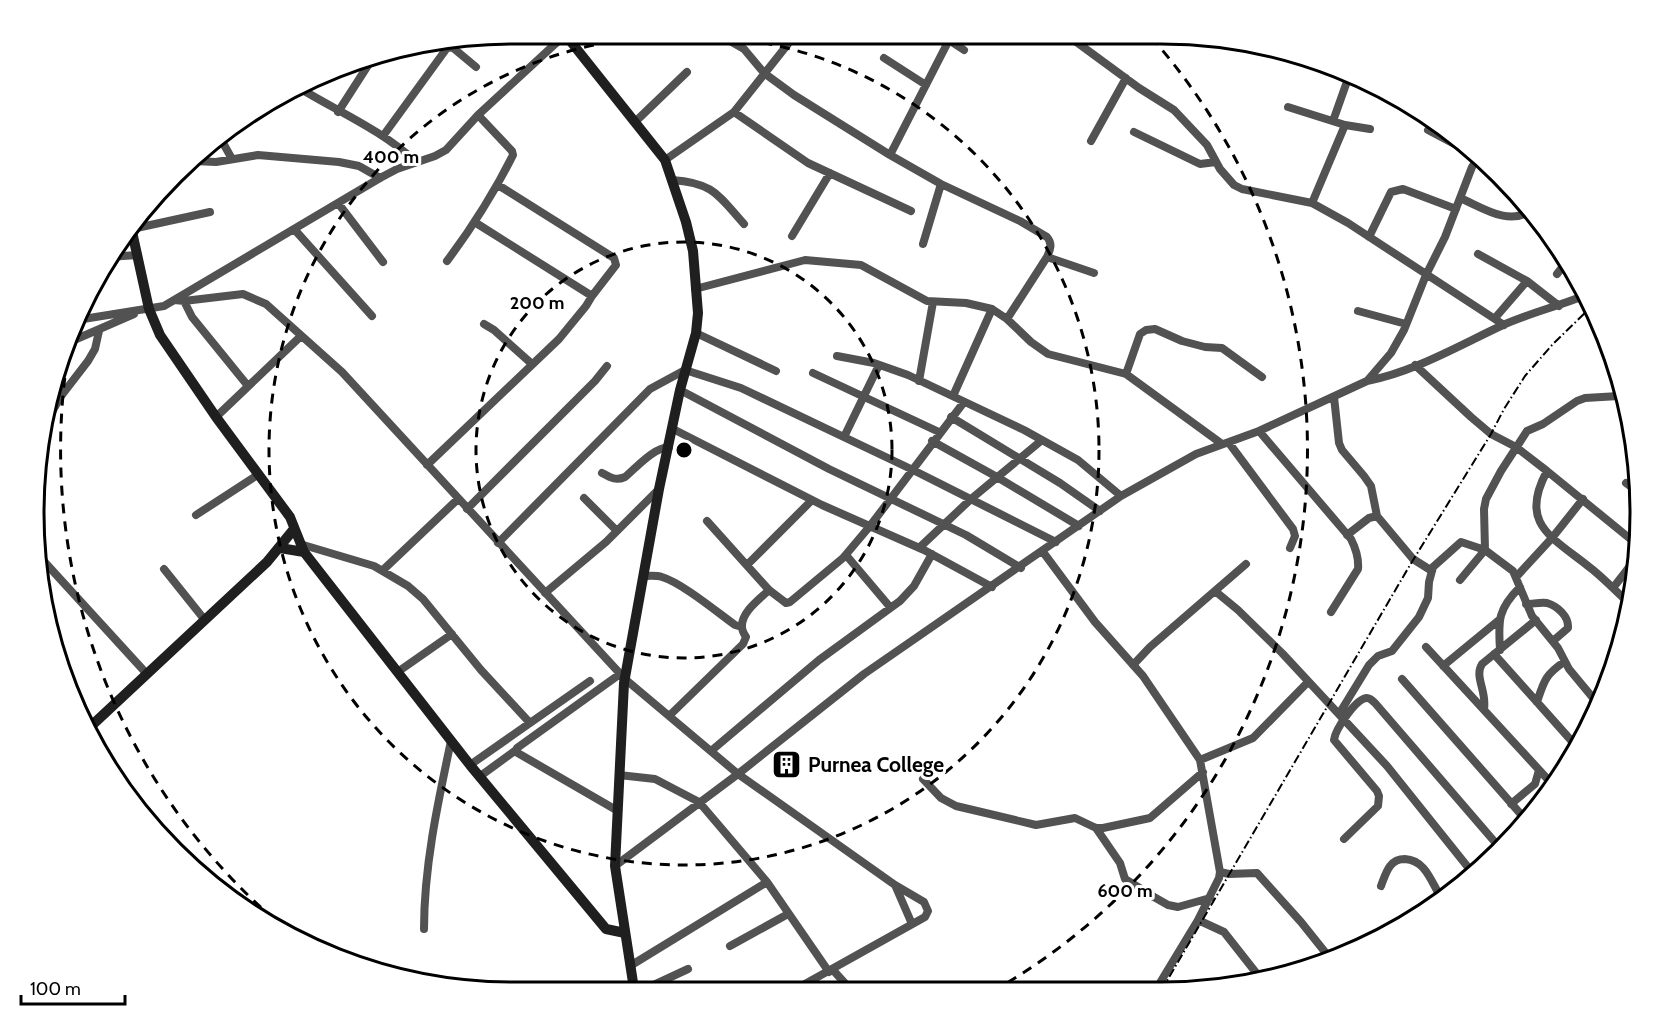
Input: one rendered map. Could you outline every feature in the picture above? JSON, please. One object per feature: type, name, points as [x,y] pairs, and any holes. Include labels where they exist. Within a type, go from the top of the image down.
[{"type":"street","points":[[86,319],[164,306],[380,178],[446,150],[478,115],[554,44]]},
{"type":"street","points":[[573,44],[665,160],[693,251],[698,313],[696,333],[685,370],[659,489],[622,677],[615,866],[633,981]]},
{"type":"street","points":[[735,44],[744,49],[764,73],[794,95],[890,155],[940,184],[1020,222],[1051,241],[1047,257],[1007,319]]},
{"type":"street","points":[[665,160],[734,112],[788,44]]},
{"type":"street","points":[[890,155],[926,86],[943,44]]},
{"type":"street","points":[[954,44],[964,50]]},
{"type":"street","points":[[1079,44],[1179,114],[1207,145],[1220,169],[1234,185],[1242,189],[1312,203],[1369,237],[1504,325]]},
{"type":"street","points":[[453,48],[476,67]]},
{"type":"street","points":[[383,136],[446,49]]},
{"type":"street","points":[[884,58],[926,86]]},
{"type":"street","points":[[338,112],[367,66]]},
{"type":"street","points":[[635,122],[687,72]]},
{"type":"street","points":[[1091,141],[1126,78]]},
{"type":"street","points":[[1334,121],[1347,82]]},
{"type":"street","points":[[305,92],[383,136],[416,162]]},
{"type":"street","points":[[1288,107],[1345,125],[1370,129]]},
{"type":"street","points":[[734,112],[808,163],[911,211]]},
{"type":"street","points":[[447,261],[476,223],[513,155],[512,151],[478,115]]},
{"type":"street","points":[[1312,203],[1345,125]]},
{"type":"street","points":[[1428,130],[1443,138]]},
{"type":"street","points":[[1134,132],[1200,164],[1216,162]]},
{"type":"street","points":[[224,143],[232,159]]},
{"type":"street","points":[[202,161],[216,162],[258,155],[339,162],[359,166],[380,178]]},
{"type":"street","points":[[1367,381],[1391,353],[1406,324],[1445,237],[1474,164]]},
{"type":"street","points":[[792,236],[830,173]]},
{"type":"street","points":[[672,180],[695,182],[709,188],[744,224]]},
{"type":"street","points":[[923,244],[940,184]]},
{"type":"street","points":[[427,465],[559,339],[616,265],[614,258],[498,185]]},
{"type":"street","points":[[1369,237],[1391,192],[1396,189],[1403,189],[1456,209]]},
{"type":"street","points":[[1460,198],[1507,217],[1523,214]]},
{"type":"street","points":[[338,202],[383,262]]},
{"type":"street","points":[[141,226],[210,212]]},
{"type":"street","points":[[476,223],[592,296]]},
{"type":"street","points":[[294,229],[372,316]]},
{"type":"street","points":[[134,236],[145,310],[216,417],[290,518],[302,548],[479,777],[606,928],[625,933]]},
{"type":"street","points":[[1478,254],[1527,281],[1559,306]]},
{"type":"street","points":[[120,256],[138,255]]},
{"type":"street","points":[[1047,257],[1094,273]]},
{"type":"street","points":[[695,289],[805,260],[861,265],[877,272],[917,297],[933,302],[966,303],[992,309],[1048,354],[1126,374],[1226,443],[1293,529],[1295,536],[1290,549]]},
{"type":"street","points":[[1557,274],[1561,269]]},
{"type":"street","points":[[1495,318],[1527,281]]},
{"type":"street","points":[[175,300],[243,294],[266,304],[342,372],[622,677],[738,774],[895,885],[924,902],[928,911],[925,917],[812,981]]},
{"type":"street","points":[[615,866],[738,774],[864,674],[1021,568],[1121,496],[1175,464],[1259,431],[1367,381],[1382,378],[1415,365],[1470,343],[1504,325],[1577,298]]},
{"type":"street","points":[[184,301],[192,317],[248,386]]},
{"type":"street","points":[[919,381],[933,302]]},
{"type":"street","points":[[953,396],[992,309]]},
{"type":"street","points":[[76,340],[145,310]]},
{"type":"street","points":[[1358,311],[1406,324]]},
{"type":"street","points":[[484,324],[532,364]]},
{"type":"street","points":[[1126,374],[1140,334],[1146,330],[1155,329],[1198,346],[1222,348],[1262,376]]},
{"type":"street","points":[[56,404],[95,349],[99,331]]},
{"type":"street","points":[[696,333],[776,371]]},
{"type":"street","points":[[216,417],[301,336]]},
{"type":"street","points":[[837,356],[879,364],[953,396],[1078,460],[1121,496]]},
{"type":"street","points":[[844,437],[879,364]]},
{"type":"street","points":[[1415,365],[1491,434],[1516,447],[1628,538]]},
{"type":"street","points":[[467,509],[595,381],[607,366]]},
{"type":"street","points":[[498,543],[650,389],[685,370],[741,388],[913,470],[1056,543]]},
{"type":"street","points":[[813,373],[939,432]]},
{"type":"street","points":[[681,390],[829,469],[966,535],[1021,568]]},
{"type":"street","points":[[1460,580],[1485,550],[1484,509],[1486,500],[1516,447],[1530,428],[1543,424],[1585,398],[1615,396]]},
{"type":"street","points":[[1334,397],[1339,444],[1371,486],[1377,516],[1413,559],[1432,571]]},
{"type":"street","points":[[707,520],[769,590],[782,601],[790,602],[846,555],[964,402]]},
{"type":"street","points":[[951,417],[1060,483],[1100,511]]},
{"type":"street","points":[[673,429],[812,500],[932,554],[992,587]]},
{"type":"street","points":[[1259,431],[1355,547],[1359,562],[1358,569],[1331,612]]},
{"type":"street","points":[[919,548],[971,499],[1042,440]]},
{"type":"street","points":[[932,441],[1079,526]]},
{"type":"street","points":[[602,473],[612,479],[626,477],[663,447],[669,447]]},
{"type":"street","points":[[1547,471],[1536,493],[1535,501],[1536,512],[1543,527],[1552,538],[1591,568],[1621,596]]},
{"type":"street","points":[[195,515],[259,474]]},
{"type":"street","points":[[545,593],[606,542],[659,489]]},
{"type":"street","points":[[584,498],[616,530]]},
{"type":"street","points":[[1517,576],[1552,538],[1583,499]]},
{"type":"street","points":[[383,570],[458,500]]},
{"type":"street","points":[[747,565],[812,500]]},
{"type":"street","points":[[1347,535],[1369,518],[1377,516]]},
{"type":"street","points":[[93,723],[280,548],[294,529]]},
{"type":"street","points":[[1344,838],[1378,806],[1379,801],[1377,791],[1334,740],[1336,731],[1369,665],[1378,656],[1392,651],[1419,617],[1428,598],[1432,571],[1444,556],[1461,542],[1485,550],[1513,571],[1517,576],[1526,604],[1536,620],[1553,641],[1564,662],[1592,696]]},
{"type":"street","points":[[280,548],[302,548],[361,561],[383,570],[423,598],[530,723]]},
{"type":"street","points":[[1043,552],[1095,622],[1143,675],[1200,760],[1220,872],[1210,898],[1161,981]]},
{"type":"street","points":[[711,752],[819,660],[890,608],[914,586],[932,554]]},
{"type":"street","points":[[846,555],[890,608]]},
{"type":"street","points":[[1133,665],[1150,647],[1246,564]]},
{"type":"street","points":[[47,565],[146,673]]},
{"type":"street","points":[[164,569],[204,618]]},
{"type":"street","points":[[1612,588],[1625,572]]},
{"type":"street","points":[[643,576],[666,578],[735,625],[742,627]]},
{"type":"street","points":[[1520,587],[1508,599],[1499,620],[1497,652],[1571,740]]},
{"type":"street","points":[[669,716],[743,644],[746,637],[742,627],[750,608],[769,590]]},
{"type":"street","points":[[1215,591],[1282,653],[1307,683],[1387,766],[1468,867]]},
{"type":"street","points":[[1526,604],[1548,604],[1569,621],[1568,628],[1553,641]]},
{"type":"street","points":[[1443,666],[1499,620]]},
{"type":"street","points":[[1484,709],[1484,691],[1478,672],[1482,664],[1536,620]]},
{"type":"street","points":[[399,671],[452,634]]},
{"type":"street","points":[[1426,647],[1547,778]]},
{"type":"street","points":[[1537,702],[1550,671],[1564,662]]},
{"type":"street","points":[[479,777],[622,677]]},
{"type":"street","points":[[1402,679],[1520,814]]},
{"type":"street","points":[[470,765],[590,681]]},
{"type":"street","points":[[1200,760],[1252,738],[1307,683]]},
{"type":"street","points":[[1342,717],[1358,702],[1370,698],[1494,842]]},
{"type":"street","points":[[424,929],[424,899],[439,797],[451,741]]},
{"type":"street","points":[[516,750],[517,753],[618,811]]},
{"type":"street","points":[[1511,804],[1535,784],[1539,770]]},
{"type":"street","points":[[1096,828],[1150,818],[1203,772]]},
{"type":"street","points":[[620,775],[655,779],[699,802],[766,882],[831,971],[842,981]]},
{"type":"street","points":[[923,779],[941,798],[956,806],[1035,825],[1075,818],[1096,828],[1120,864],[1125,879],[1168,905],[1179,907],[1210,898]]},
{"type":"street","points":[[1381,886],[1388,867],[1392,863],[1400,859],[1413,860],[1425,869],[1437,891]]},
{"type":"street","points":[[1220,872],[1257,873],[1325,952]]},
{"type":"street","points":[[630,966],[766,882]]},
{"type":"street","points":[[895,885],[912,924]]},
{"type":"street","points":[[730,946],[788,914]]},
{"type":"street","points":[[1198,920],[1224,932],[1255,971]]},
{"type":"street","points":[[662,981],[688,969]]},
{"type":"railway","points":[[1167,981],[1504,409],[1525,376],[1585,313]]},
{"type":"place","name":"Purnea College","points":[[787,765]]}]
